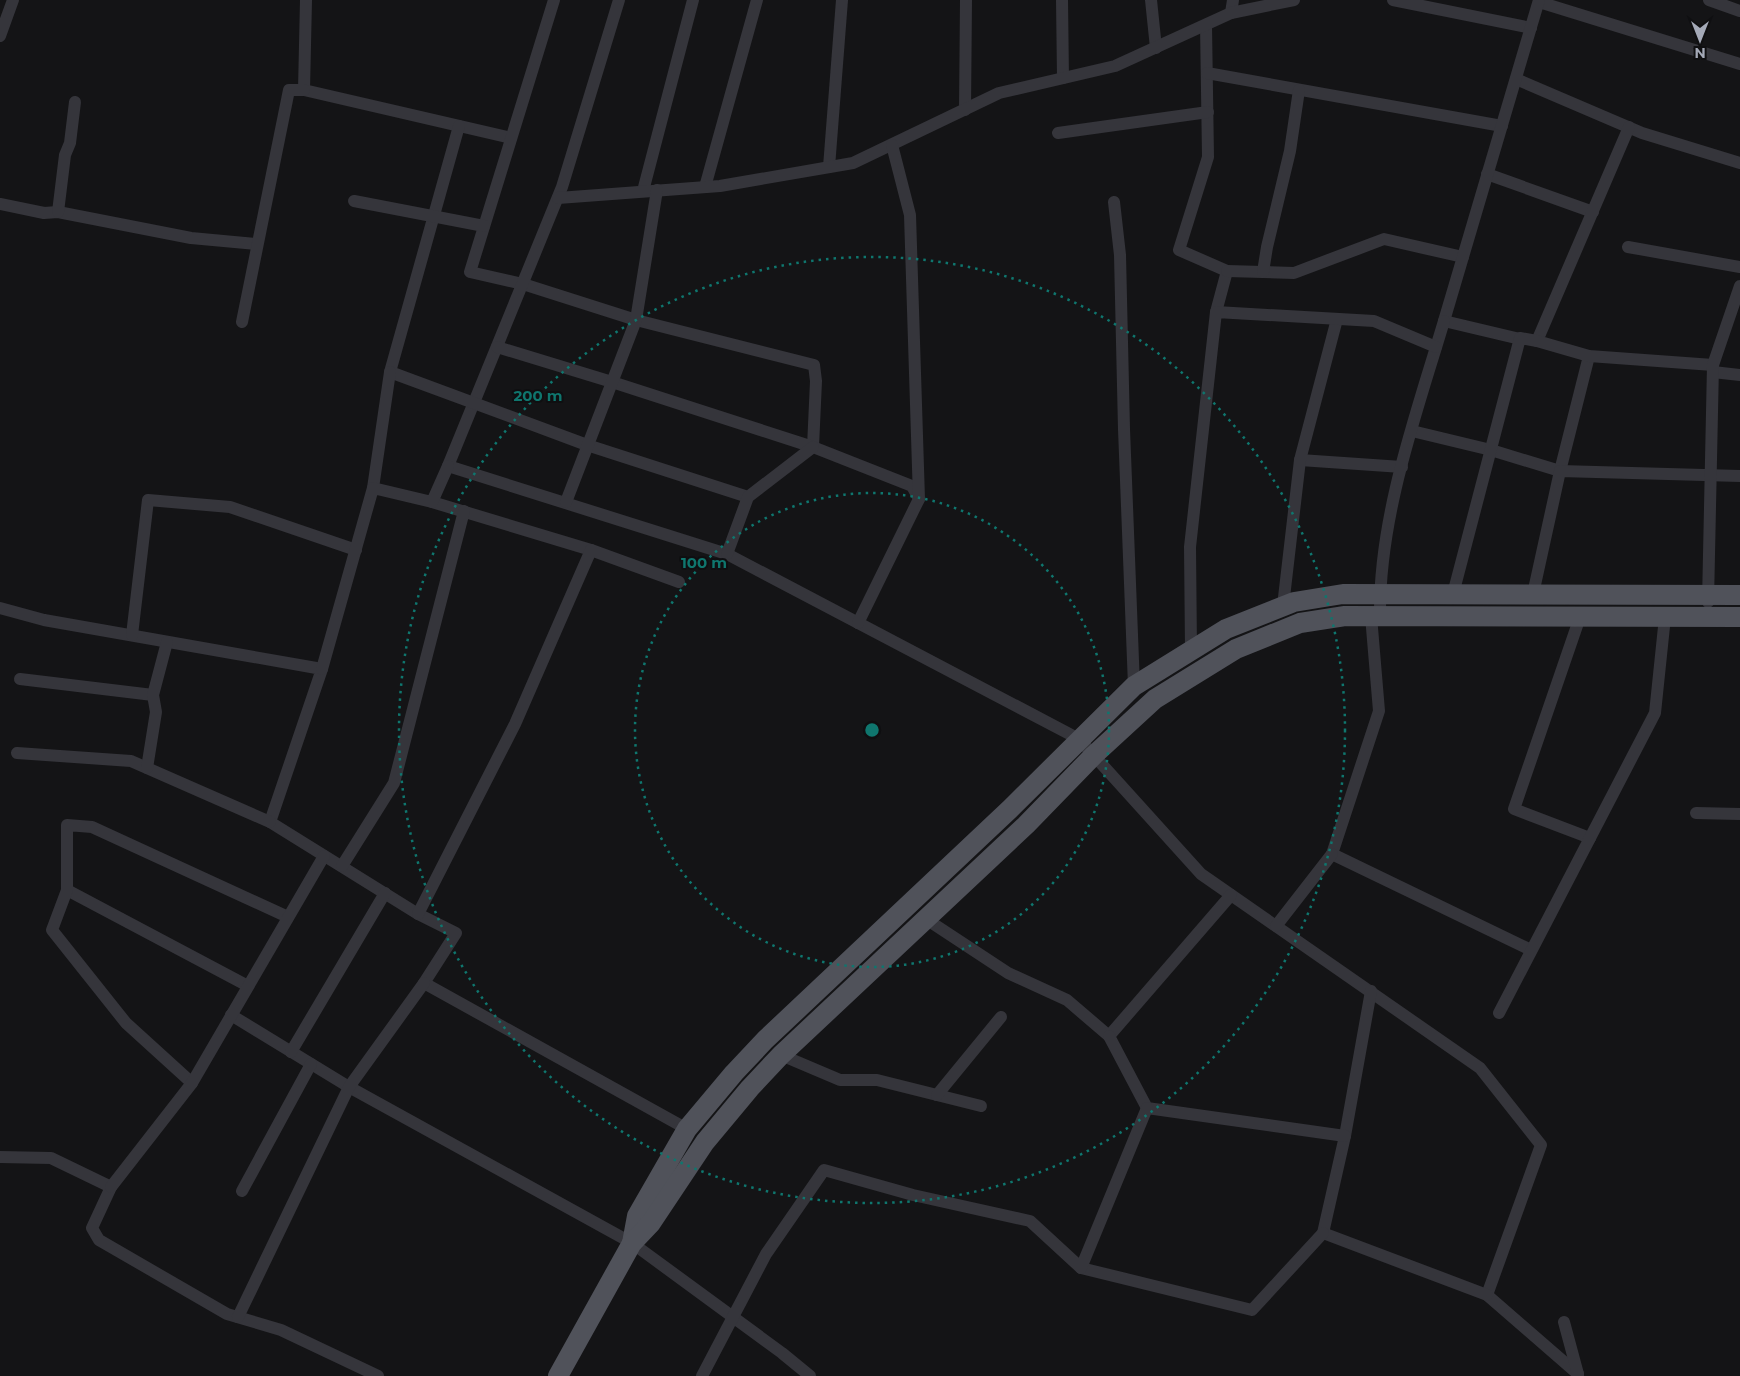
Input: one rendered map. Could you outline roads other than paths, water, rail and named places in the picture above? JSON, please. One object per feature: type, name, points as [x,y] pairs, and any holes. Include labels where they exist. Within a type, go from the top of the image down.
[{"type":"main road","points":[[632,1243],[637,1216],[687,1129],[734,1073],[765,1040],[1010,810],[1134,686],[1226,629],[1294,602],[1342,594],[1740,595]]},
{"type":"main road","points":[[558,1376],[632,1243],[651,1223],[705,1142],[750,1088],[781,1055],[1026,825],[1094,755],[1155,699],[1236,648],[1300,623],[1344,616],[1740,617]]},
{"type":"main road","points":[[1010,810],[1026,825]]},
{"type":"street","points":[[0,36],[13,0]]},
{"type":"street","points":[[304,90],[306,0]]},
{"type":"street","points":[[554,0],[470,272],[523,284],[636,320],[814,365],[816,381],[813,448]]},
{"type":"street","points":[[432,502],[558,198],[619,0]]},
{"type":"street","points":[[643,192],[693,0]]},
{"type":"street","points":[[705,187],[757,0]]},
{"type":"street","points":[[829,167],[842,0]]},
{"type":"street","points":[[965,110],[966,0]]},
{"type":"street","points":[[1062,0],[1064,78]]},
{"type":"street","points":[[1151,0],[1156,48]]},
{"type":"street","points":[[1231,13],[1233,0]]},
{"type":"street","points":[[558,198],[720,186],[853,164],[999,93],[1115,66],[1231,13],[1294,0]]},
{"type":"street","points":[[1393,0],[1531,28]]},
{"type":"street","points":[[1709,0],[1740,11]]},
{"type":"street","points":[[1276,926],[1332,854],[1379,711],[1375,615],[1391,506],[1436,347],[1539,1],[1740,64]]},
{"type":"street","points":[[1206,25],[1208,157],[1179,250],[1227,270],[1294,273],[1384,239],[1463,257]]},
{"type":"street","points":[[1207,73],[1502,126]]},
{"type":"street","points":[[1516,79],[1629,127],[1740,163]]},
{"type":"street","points":[[242,322],[289,90],[304,90],[511,138]]},
{"type":"street","points":[[1263,272],[1267,247],[1290,151],[1299,90]]},
{"type":"street","points":[[58,212],[64,155],[70,143],[75,102]]},
{"type":"street","points":[[1058,133],[1208,112]]},
{"type":"street","points":[[270,822],[322,669],[373,488],[390,372],[460,126]]},
{"type":"street","points":[[1537,341],[1629,127]]},
{"type":"street","points":[[858,623],[919,499],[910,215],[892,145]]},
{"type":"street","points":[[1487,174],[1593,212]]},
{"type":"street","points":[[566,502],[636,320],[657,190]]},
{"type":"street","points":[[354,201],[434,218],[484,226]]},
{"type":"street","points":[[1114,202],[1120,255],[1124,429],[1134,686]]},
{"type":"street","points":[[0,204],[44,214],[58,212],[191,238],[257,244]]},
{"type":"street","points":[[1628,247],[1740,267]]},
{"type":"street","points":[[1191,650],[1190,547],[1216,312],[1227,270]]},
{"type":"street","points":[[1709,617],[1713,369],[1740,286]]},
{"type":"street","points":[[1216,312],[1374,321],[1436,347]]},
{"type":"street","points":[[1282,606],[1300,460],[1336,319]]},
{"type":"street","points":[[1444,321],[1520,339],[1537,341],[1589,356],[1713,369],[1740,375]]},
{"type":"street","points":[[1453,594],[1520,339]]},
{"type":"street","points":[[497,348],[612,382],[813,448],[912,486],[919,499]]},
{"type":"street","points":[[1533,594],[1560,471],[1589,356]]},
{"type":"street","points":[[390,372],[588,445],[748,497]]},
{"type":"street","points":[[1412,431],[1491,450],[1560,471],[1740,476]]},
{"type":"street","points":[[727,554],[748,497],[813,448]]},
{"type":"street","points":[[1300,460],[1402,467]]},
{"type":"street","points":[[448,466],[727,554],[1079,739],[1201,874],[1480,1068],[1540,1144],[1487,1294]]},
{"type":"street","points":[[373,488],[464,511],[591,550],[679,582]]},
{"type":"street","points":[[132,635],[148,500],[230,507],[356,550]]},
{"type":"street","points":[[342,866],[394,782],[464,511]]},
{"type":"street","points":[[418,914],[515,724],[591,550]]},
{"type":"street","points":[[0,608],[44,620],[322,669]]},
{"type":"street","points":[[1580,617],[1514,810],[1590,838]]},
{"type":"street","points":[[1499,1013],[1655,713],[1666,617]]},
{"type":"street","points":[[147,768],[156,712],[153,695],[167,642]]},
{"type":"street","points":[[20,679],[153,695]]},
{"type":"street","points":[[17,753],[131,761],[270,822],[418,914],[456,933],[424,982],[349,1087],[238,1317]]},
{"type":"street","points":[[1696,813],[1740,814]]},
{"type":"street","points":[[192,1082],[126,1023],[52,930],[66,890],[67,825],[92,827],[288,917]]},
{"type":"street","points":[[1332,854],[1532,950]]},
{"type":"street","points":[[324,856],[192,1082],[111,1188],[92,1228],[99,1240],[227,1314],[281,1330],[378,1376]]},
{"type":"street","points":[[66,890],[248,986]]},
{"type":"street","points":[[291,1052],[385,893]]},
{"type":"street","points":[[1109,1036],[1231,895]]},
{"type":"street","points":[[926,919],[1008,973],[1067,1000],[1109,1036],[1146,1108],[1081,1268]]},
{"type":"street","points":[[424,982],[687,1129]]},
{"type":"street","points":[[702,1376],[766,1254],[824,1170],[913,1195],[1030,1221],[1081,1268],[1252,1310],[1323,1233],[1344,1136],[1371,991]]},
{"type":"street","points":[[231,1015],[349,1087],[632,1243],[782,1353],[810,1376]]},
{"type":"street","points":[[937,1095],[1001,1017]]},
{"type":"street","points":[[781,1055],[840,1080],[876,1080],[981,1106]]},
{"type":"street","points":[[242,1191],[312,1064]]},
{"type":"street","points":[[1146,1108],[1344,1136]]},
{"type":"street","points":[[0,1157],[51,1158],[111,1188]]},
{"type":"street","points":[[1323,1233],[1487,1294],[1578,1375]]},
{"type":"street","points":[[1564,1322],[1578,1375]]}]
